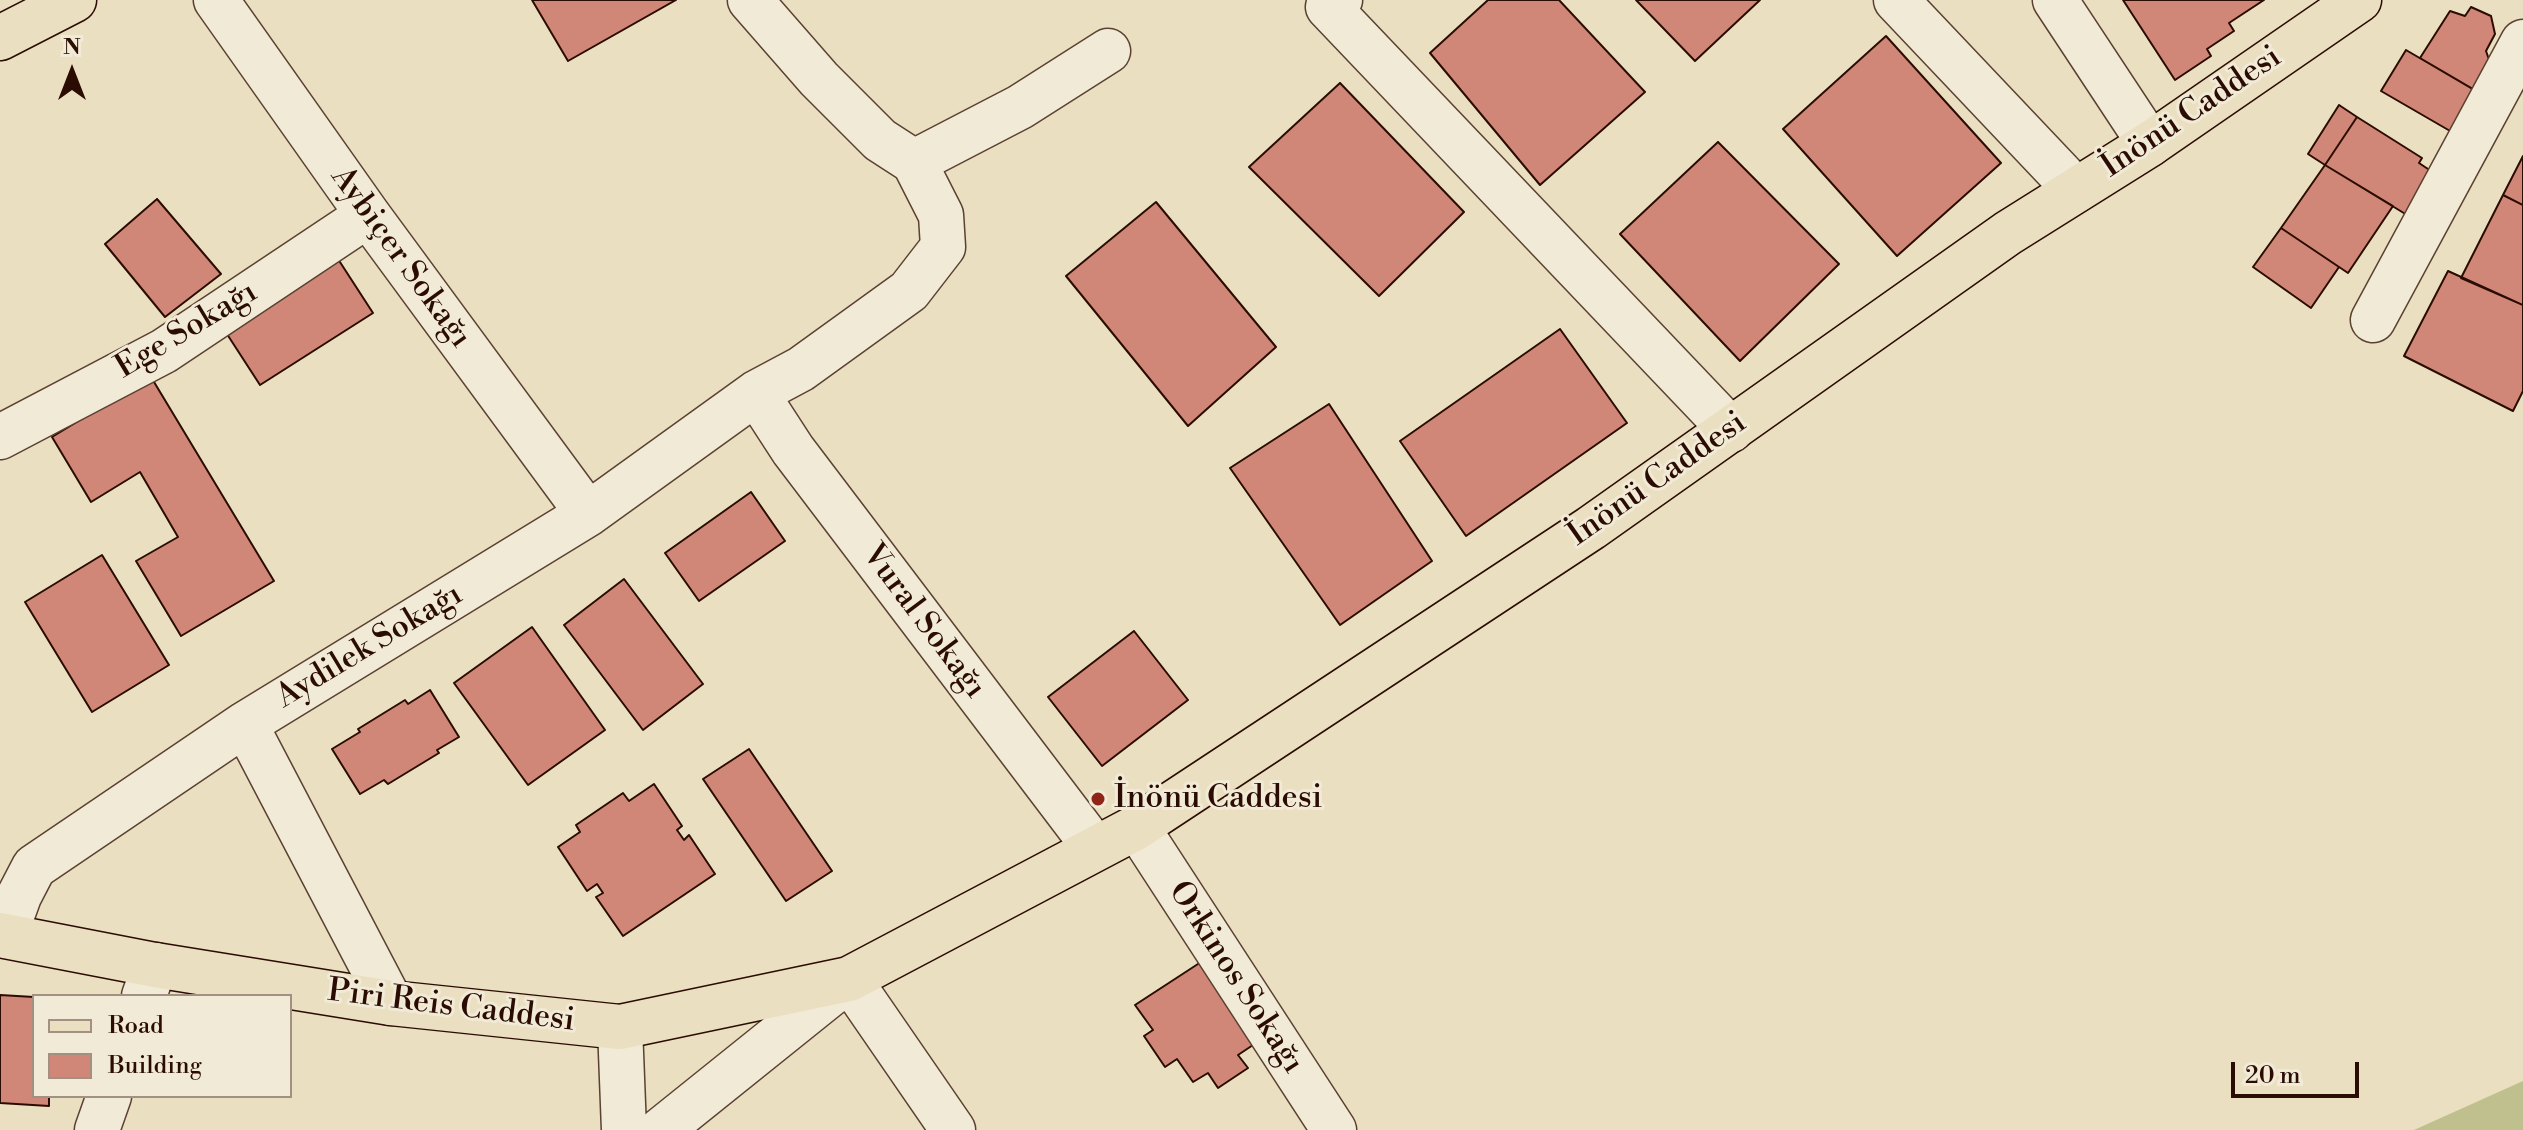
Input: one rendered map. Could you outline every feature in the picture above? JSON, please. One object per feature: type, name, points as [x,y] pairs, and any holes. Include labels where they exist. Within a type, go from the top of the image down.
[{"type":"main road","points":[[0,38],[74,0]]},
{"type":"main road","name":"İnönü Caddesi","points":[[620,1027],[849,979],[1137,827],[1591,528],[2008,233],[2150,144],[2359,0]]},
{"type":"main road","name":"Piri Reis Caddesi","points":[[2,935],[150,981],[620,1027]]},
{"type":"street","name":"Aybiçer Sokağı","points":[[216,0],[368,215],[588,514]]},
{"type":"street","points":[[750,0],[819,79],[880,140],[914,162],[1020,107],[1108,51]]},
{"type":"street","points":[[1340,0],[1328,7],[1731,430]]},
{"type":"street","points":[[1896,0],[2076,190]]},
{"type":"street","points":[[2055,0],[2150,144]]},
{"type":"street","points":[[2373,320],[2523,42]]},
{"type":"street","name":"Aydilek Sokağı","points":[[391,1003],[245,724],[588,514],[756,393],[801,369],[909,291],[943,247],[941,215],[914,162]]},
{"type":"street","name":"Ege Sokağı","points":[[0,437],[164,351],[368,215]]},
{"type":"street","name":"Vural Sokağı","points":[[756,393],[793,450],[1095,848]]},
{"type":"street","points":[[2,935],[34,867],[245,724]]},
{"type":"street","name":"Orkinos Sokağı","points":[[1137,827],[1334,1130]]},
{"type":"street","points":[[661,1130],[849,979],[953,1130]]},
{"type":"street","points":[[620,1027],[624,1130]]},
{"type":"street","points":[[97,1130],[108,1098]]},
{"type":"green space","points":[[2523,1081],[2523,1130],[2414,1130]]},
{"type":"building","points":[[532,0],[676,0],[568,61]]},
{"type":"building","points":[[1488,0],[1559,0],[1645,92],[1540,185],[1430,53]]},
{"type":"building","points":[[1636,0],[1760,0],[1695,61]]},
{"type":"building","points":[[2123,0],[2264,0],[2229,23],[2234,31],[2207,49],[2211,56],[2175,80]]},
{"type":"building","points":[[2471,7],[2491,16],[2495,34],[2486,51],[2491,65],[2473,89],[2420,58],[2450,11],[2465,16]]},
{"type":"building","points":[[1886,36],[2001,163],[1897,256],[1783,129]]},
{"type":"building","points":[[2406,50],[2481,94],[2457,135],[2381,91]]},
{"type":"building","points":[[1340,83],[1464,212],[1379,296],[1249,167]]},
{"type":"building","points":[[2339,105],[2357,117],[2325,165],[2308,154]]},
{"type":"building","points":[[2357,117],[2422,158],[2419,163],[2434,173],[2407,215],[2325,165]]},
{"type":"building","points":[[1718,142],[1839,264],[1740,361],[1620,234]]},
{"type":"building","points":[[2523,156],[2523,205],[2503,195]]},
{"type":"building","points":[[2325,165],[2393,206],[2348,273],[2281,228]]},
{"type":"building","points":[[2503,195],[2523,205],[2523,305],[2461,278]]},
{"type":"building","points":[[157,199],[221,274],[165,317],[105,244]]},
{"type":"building","points":[[1156,202],[1276,347],[1188,426],[1066,276]]},
{"type":"building","points":[[2281,228],[2339,267],[2311,308],[2253,267]]},
{"type":"building","points":[[338,259],[373,313],[260,385],[225,331]]},
{"type":"building","points":[[2448,271],[2523,305],[2523,391],[2513,411],[2404,356]]},
{"type":"building","points":[[1560,329],[1627,423],[1466,536],[1400,441]]},
{"type":"building","points":[[151,377],[274,581],[181,636],[136,561],[178,537],[140,472],[91,502],[52,437]]},
{"type":"building","points":[[1329,404],[1432,561],[1340,625],[1230,468]]},
{"type":"building","points":[[751,492],[785,541],[699,601],[665,553]]},
{"type":"building","points":[[102,555],[169,665],[92,712],[25,602]]},
{"type":"building","points":[[624,579],[703,684],[643,730],[564,625]]},
{"type":"building","points":[[532,627],[605,730],[528,785],[454,683]]},
{"type":"building","points":[[1134,631],[1188,700],[1102,766],[1048,697]]},
{"type":"building","points":[[430,690],[459,737],[388,784],[384,780],[360,794],[332,749],[405,700],[408,704]]},
{"type":"building","points":[[749,749],[832,871],[786,901],[703,779]]},
{"type":"building","points":[[654,784],[682,826],[677,830],[684,840],[689,835],[715,874],[623,936],[596,897],[603,893],[597,884],[587,891],[558,847],[580,832],[576,825],[623,793],[629,801]]},
{"type":"building","points":[[1201,962],[1256,1043],[1238,1055],[1248,1068],[1218,1088],[1208,1073],[1193,1082],[1177,1059],[1165,1067],[1144,1036],[1153,1030],[1135,1005]]},
{"type":"building","points":[[0,995],[32,997],[32,1098],[49,1098],[49,1106],[0,1103]]},
{"type":"place","name":"İnönü Caddesi","points":[[1098,799]]}]
